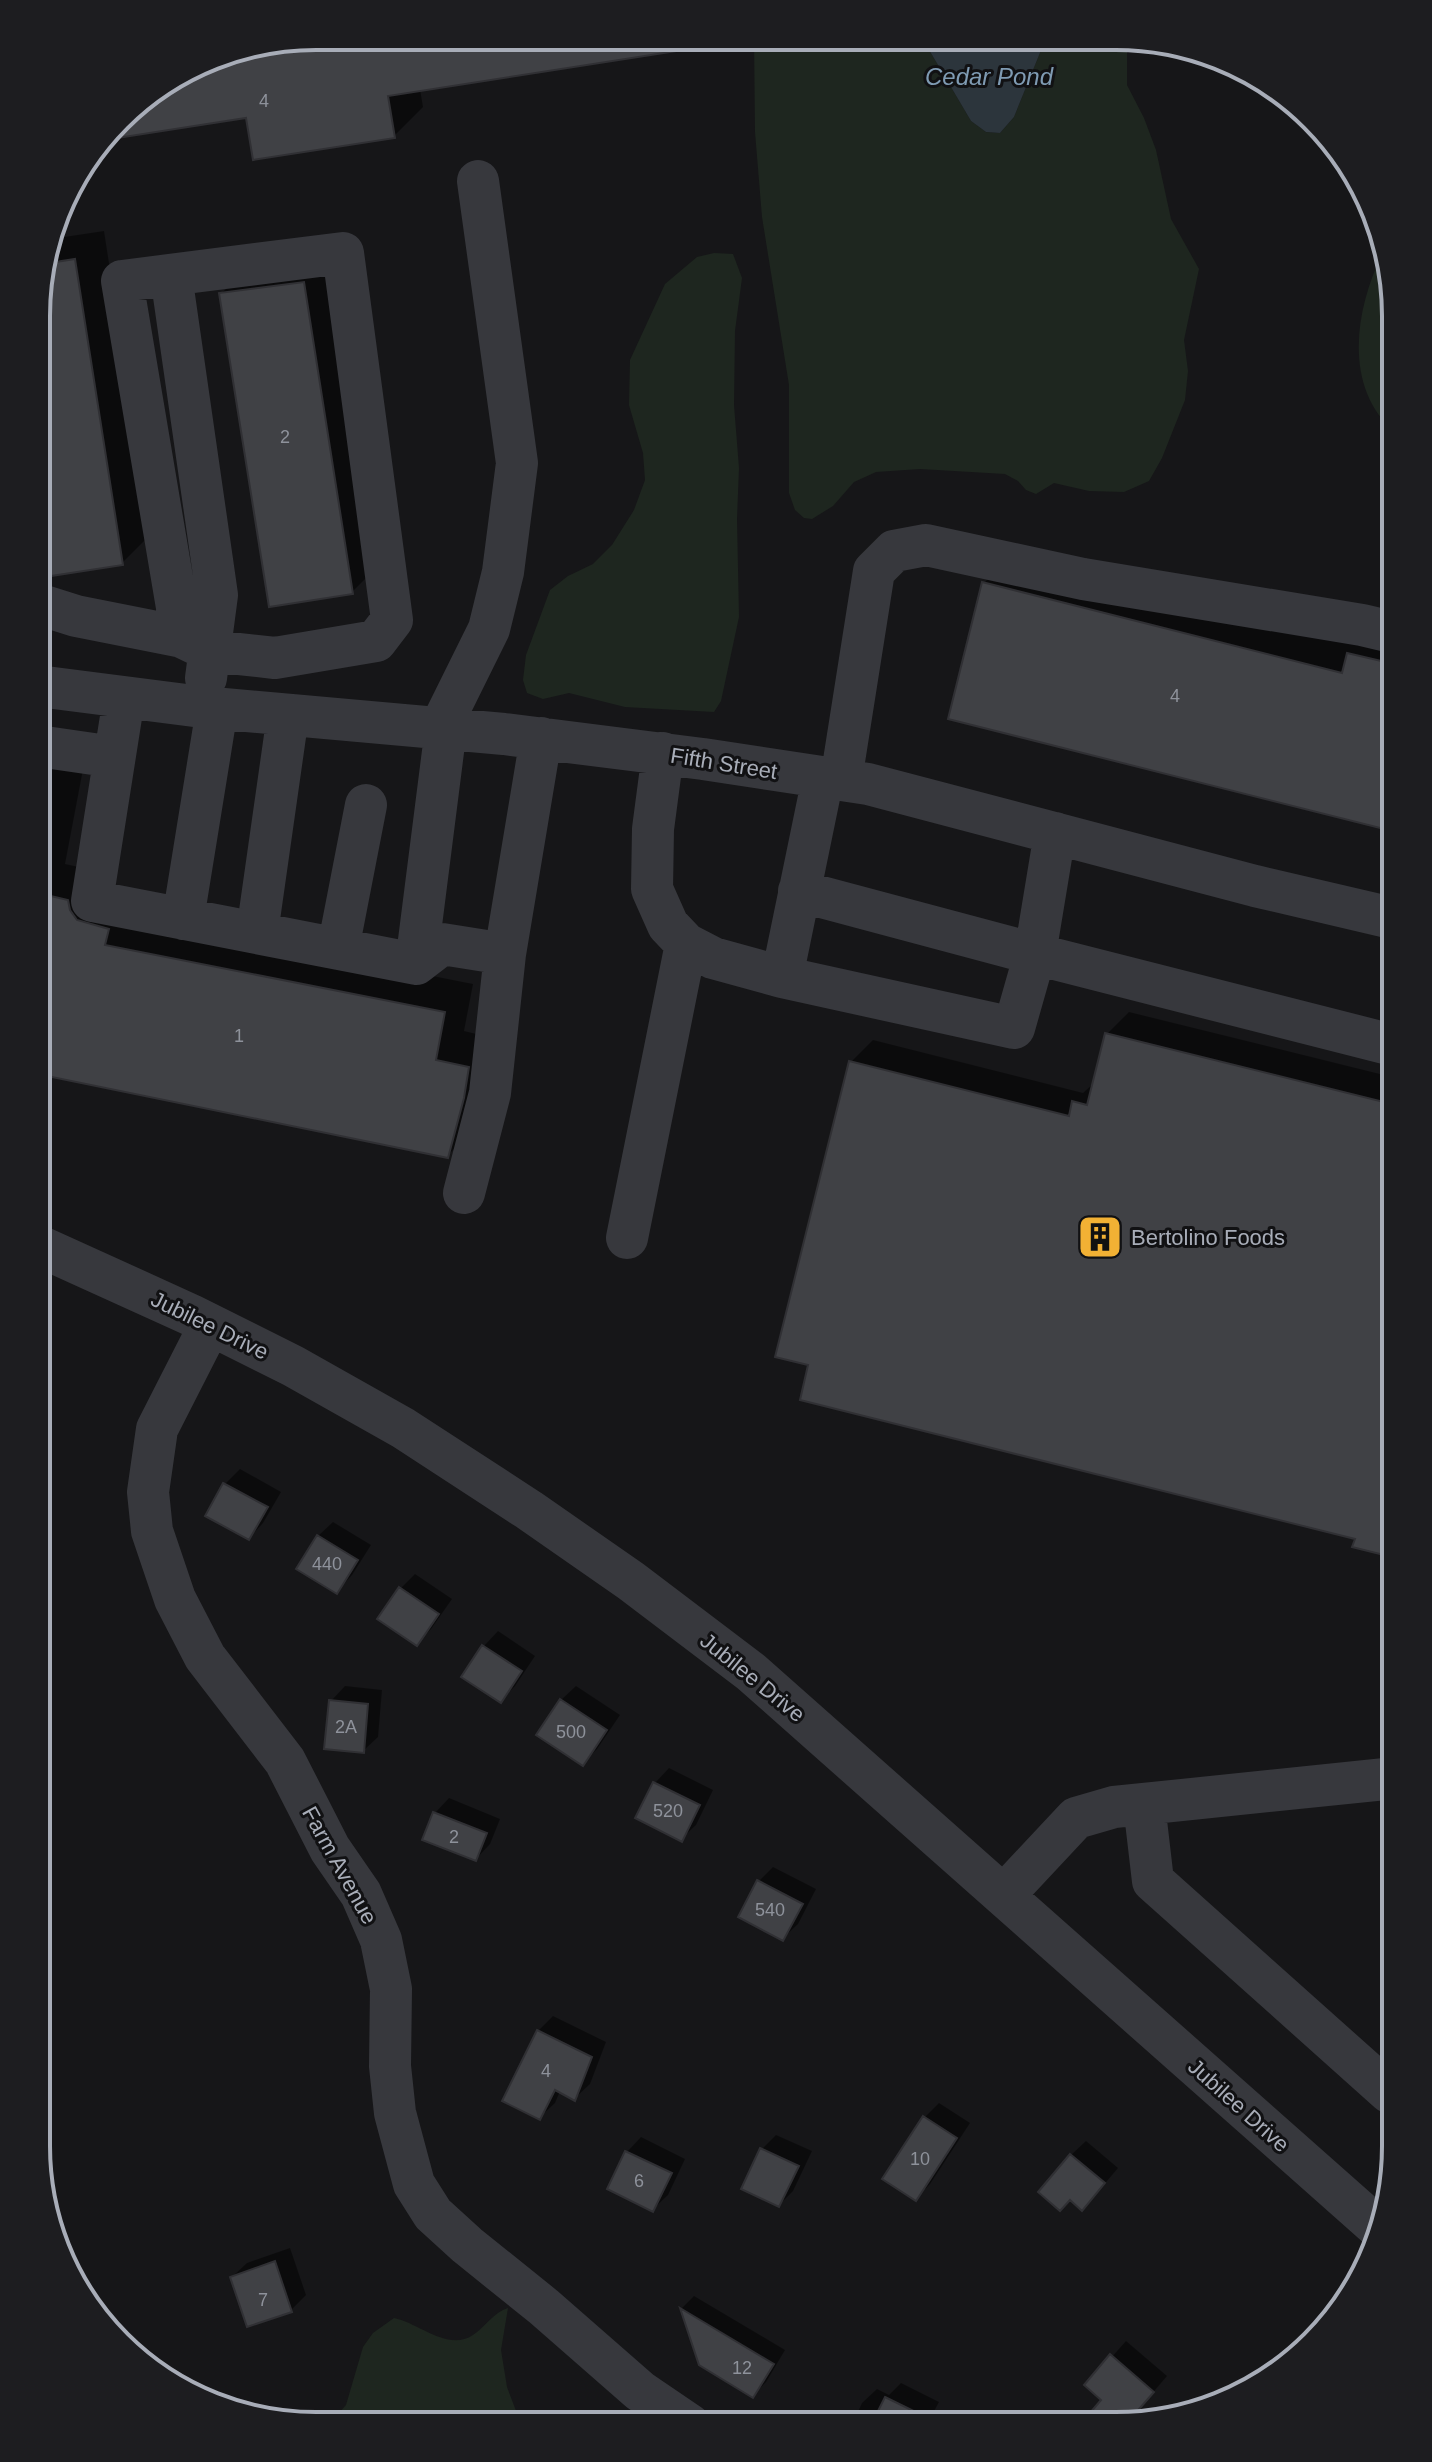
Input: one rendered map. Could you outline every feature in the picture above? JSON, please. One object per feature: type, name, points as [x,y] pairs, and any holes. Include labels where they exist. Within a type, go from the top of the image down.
[{"type":"street","points":[[416,964],[443,728],[489,629],[503,572],[517,463],[478,181]]},
{"type":"street","points":[[50,608],[196,644],[275,658],[376,641],[392,620],[343,253],[122,281],[196,644],[210,708],[183,919]]},
{"type":"street","points":[[782,977],[799,891],[832,779],[874,571],[894,551],[926,545],[1083,579],[1382,630]]},
{"type":"street","name":"Fifth Street","points":[[50,688],[210,708],[541,738],[868,784],[1255,886],[1382,916]]},
{"type":"street","points":[[124,698],[92,901],[416,964],[442,944],[505,954]]},
{"type":"street","points":[[257,933],[288,715]]},
{"type":"street","points":[[464,1193],[490,1093],[505,954],[541,738]]},
{"type":"street","points":[[50,748],[114,757]]},
{"type":"street","points":[[663,753],[653,829],[652,889],[668,925],[686,944],[713,958],[782,977],[1014,1028],[1035,954],[1055,833]]},
{"type":"street","points":[[338,949],[366,805]]},
{"type":"street","points":[[799,891],[1382,1042]]},
{"type":"street","points":[[627,1238],[686,944]]},
{"type":"street","name":"Jubilee Drive","points":[[50,1251],[293,1366],[403,1428],[631,1581],[751,1672],[1004,1895],[1373,2211]]},
{"type":"street","name":"Farm Avenue","points":[[210,1325],[157,1429],[148,1492],[152,1531],[175,1599],[205,1657],[285,1761],[330,1849],[361,1894],[381,1940],[391,1989],[390,2066],[395,2113],[414,2184],[433,2214],[467,2245],[640,2391],[671,2412]]},
{"type":"street","points":[[1004,1895],[1076,1818],[1114,1807],[1381,1779]]},
{"type":"street","points":[[1144,1804],[1153,1881],[1381,2085]]},
{"type":"shaded area","points":[[754,50],[929,50],[971,121],[986,132],[1000,133],[1014,117],[1041,50],[1127,51],[1127,85],[1156,150],[1171,219],[1199,269],[1184,340],[1188,371],[1185,400],[1162,458],[1149,481],[1124,492],[1089,491],[1054,483],[1036,494],[1005,474],[920,469],[876,472],[854,482],[833,506],[812,519],[804,518],[795,510],[789,493],[789,385],[762,217],[755,132]]},
{"type":"shaded area","points":[[714,253],[733,254],[742,278],[735,331],[734,405],[739,468],[739,617],[721,701],[714,712],[625,707],[569,693],[543,699],[527,693],[523,680],[526,655],[550,590],[568,576],[593,564],[612,545],[634,510],[645,480],[643,453],[629,405],[630,360],[665,284],[697,257]]},
{"type":"shaded area","points":[[1377,265],[1382,316],[1382,418],[1367,394],[1359,347],[1361,322]]},
{"type":"shaded area","points":[[508,2308],[501,2350],[507,2387],[516,2412],[340,2412],[346,2405],[363,2347],[373,2333],[394,2318],[454,2340],[473,2335]]},
{"type":"water","name":"Cedar Pond","points":[[929,50],[1041,50],[1014,117],[1000,133],[986,132],[971,121]]},
{"type":"building","points":[[299,51],[677,51],[388,96],[395,138],[253,160],[246,118],[119,138],[141,116],[183,86],[214,70],[264,55]]},
{"type":"building","points":[[75,259],[123,565],[50,576],[50,316],[56,262]]},
{"type":"building","points":[[304,282],[353,594],[269,607],[219,293]]},
{"type":"building","points":[[982,582],[1342,673],[1347,653],[1382,661],[1382,828],[948,719]]},
{"type":"building","points":[[50,896],[68,900],[77,920],[109,929],[105,945],[445,1012],[436,1060],[469,1067],[448,1158],[50,1077]]},
{"type":"building","name":"Bertolino Foods","points":[[1105,1033],[1382,1101],[1381,1554],[1352,1547],[1355,1539],[800,1400],[808,1365],[775,1357],[849,1061],[1069,1116],[1072,1101],[1087,1105]]},
{"type":"building","points":[[223,1483],[268,1507],[249,1540],[205,1516]]},
{"type":"building","points":[[317,1535],[358,1560],[337,1594],[296,1569]]},
{"type":"building","points":[[399,1587],[439,1614],[417,1646],[377,1619]]},
{"type":"building","points":[[482,1645],[522,1671],[501,1703],[461,1677]]},
{"type":"building","points":[[560,1699],[607,1730],[583,1766],[536,1735]]},
{"type":"building","points":[[329,1700],[368,1704],[364,1753],[324,1749]]},
{"type":"building","points":[[653,1782],[700,1805],[682,1842],[635,1818]]},
{"type":"building","points":[[433,1812],[487,1833],[476,1861],[422,1840]]},
{"type":"building","points":[[757,1880],[803,1904],[783,1941],[738,1917]]},
{"type":"building","points":[[537,2030],[592,2057],[575,2101],[555,2090],[540,2120],[502,2101]]},
{"type":"building","points":[[923,2116],[957,2138],[916,2201],[882,2179]]},
{"type":"building","points":[[760,2148],[799,2166],[779,2207],[741,2189]]},
{"type":"building","points":[[625,2151],[672,2173],[653,2212],[607,2189]]},
{"type":"building","points":[[1070,2154],[1105,2183],[1082,2211],[1070,2200],[1060,2211],[1038,2192]]},
{"type":"building","points":[[275,2261],[292,2312],[247,2327],[230,2277]]},
{"type":"building","points":[[680,2308],[774,2364],[753,2398],[699,2365]]},
{"type":"building","points":[[1110,2354],[1154,2392],[1138,2411],[1091,2412],[1101,2400],[1084,2385]]},
{"type":"building","points":[[885,2397],[916,2412],[878,2412]]},
{"type":"place","name":"Bertolino Foods","points":[[1100,1237]]}]
